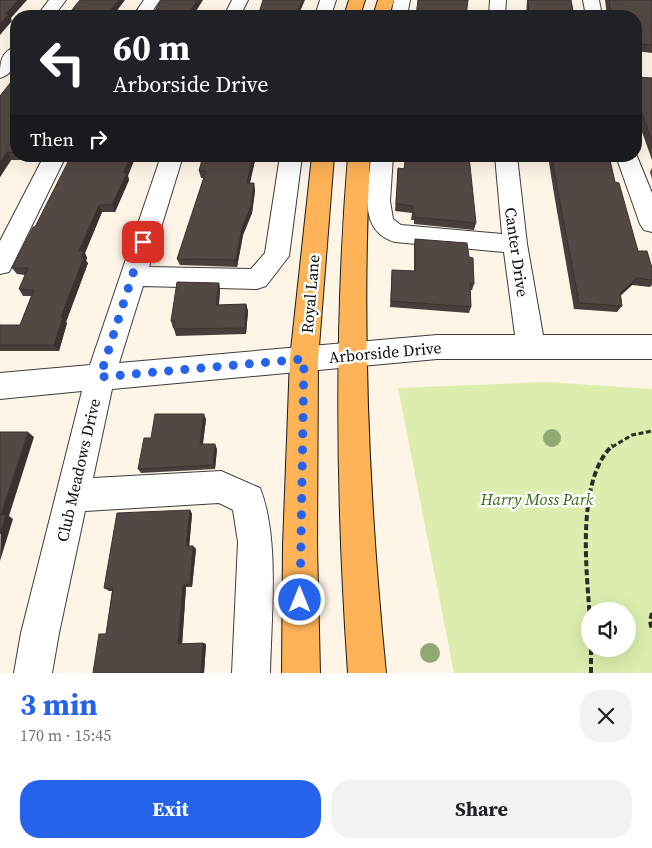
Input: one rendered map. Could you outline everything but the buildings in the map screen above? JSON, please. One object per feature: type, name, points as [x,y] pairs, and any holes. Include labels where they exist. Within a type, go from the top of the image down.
[{"type":"main road","name":"Royal Lane","points":[[301,673],[300,545],[304,359],[321,162]]},
{"type":"main road","points":[[359,162],[354,234],[351,355],[358,526],[367,673]]},
{"type":"street","points":[[50,10],[58,0]]},
{"type":"street","points":[[0,72],[10,60]]},
{"type":"street","points":[[0,266],[52,162]]},
{"type":"street","name":"Club Meadows Drive","points":[[33,673],[100,377],[170,162]]},
{"type":"street","points":[[132,276],[257,279],[277,256],[290,162]]},
{"type":"street","points":[[382,162],[379,201],[382,223],[395,233],[515,244]]},
{"type":"street","name":"Canter Drive","points":[[507,162],[515,244],[531,347]]},
{"type":"street","points":[[629,162],[652,224]]},
{"type":"street","name":"Arborside Drive","points":[[0,386],[437,347],[652,347]]},
{"type":"street","points":[[72,495],[222,487],[248,500],[254,542],[251,673]]},
{"type":"path","points":[[590,602],[588,545],[590,493],[595,476],[604,454],[617,442],[631,436],[652,432]]},
{"type":"path","points":[[652,613],[650,621],[652,630]]},
{"type":"path","points":[[591,657],[591,673]]},
{"type":"green space","name":"Harry Moss Park","points":[[547,382],[652,389],[652,673],[454,673],[398,388]]},
{"type":"route","points":[[143,242],[100,377],[304,359],[300,600]]}]
